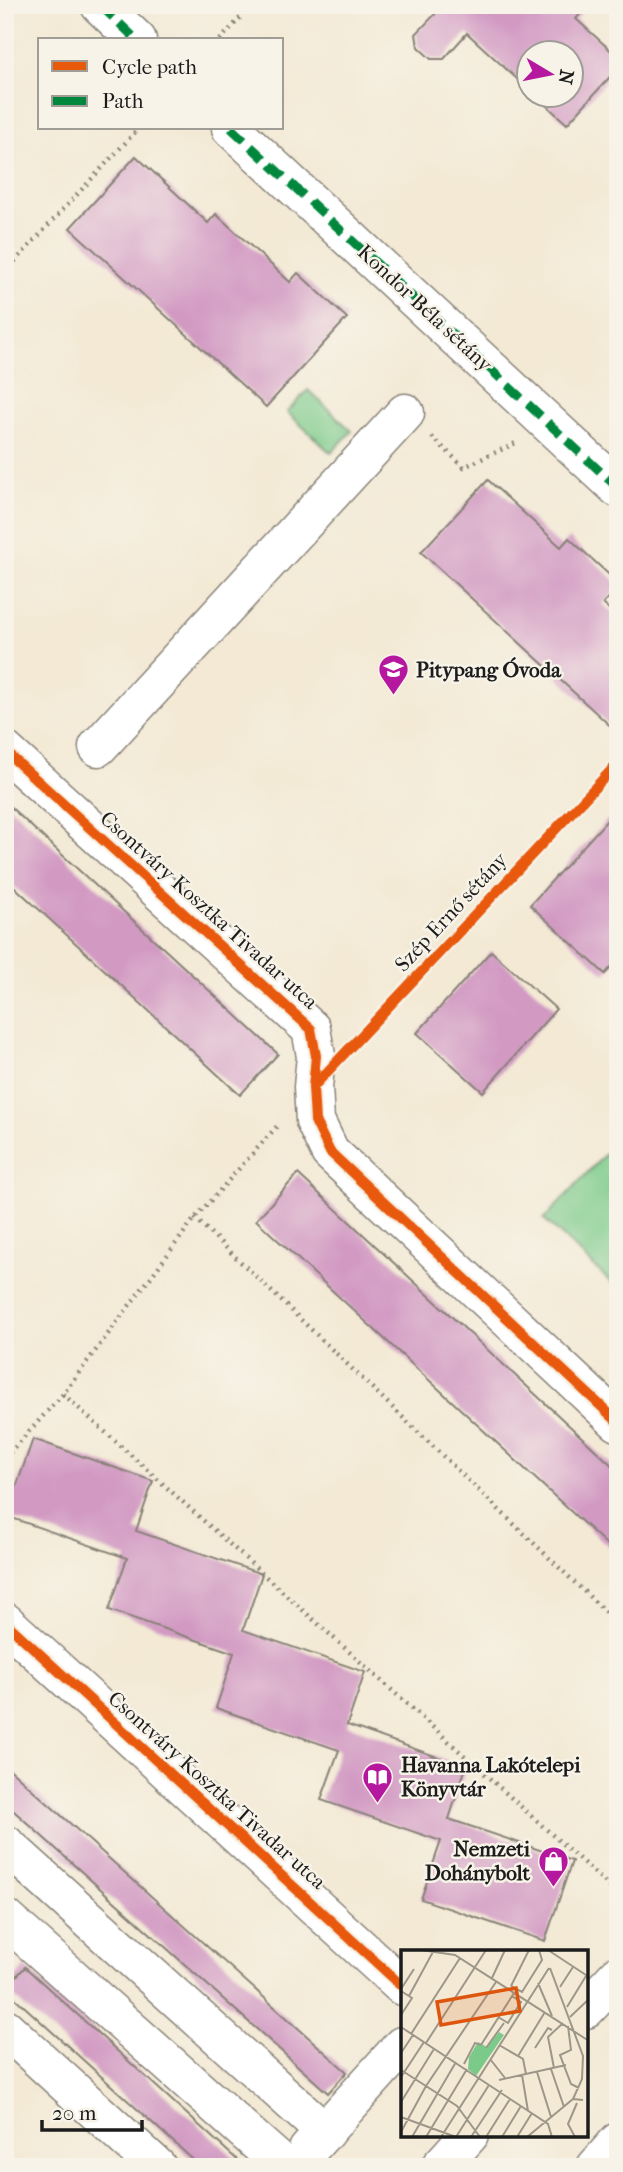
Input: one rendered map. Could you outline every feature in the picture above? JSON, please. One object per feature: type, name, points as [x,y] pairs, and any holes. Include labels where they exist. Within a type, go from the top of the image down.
[{"type":"street","points":[[100,5],[135,38]]},
{"type":"street","name":"Kondor Béla sétány","points":[[233,130],[618,488]]},
{"type":"street","points":[[98,747],[405,413]]},
{"type":"street","name":"Csontváry Kosztka Tivadar utca","points":[[5,751],[311,1029],[316,1056],[313,1087],[315,1121],[330,1152],[618,1422]]},
{"type":"street","name":"Csontváry Kosztka Tivadar utca","points":[[5,1622],[401,1985]]},
{"type":"street","points":[[5,1844],[325,2132]]},
{"type":"street","points":[[12,1938],[285,2167]]},
{"type":"street","points":[[588,2007],[618,1975]]},
{"type":"street","points":[[5,2028],[157,2167]]},
{"type":"street","points":[[293,2167],[401,2047]]},
{"type":"street","points":[[440,2167],[467,2137]]},
{"type":"street","points":[[596,2167],[618,2141]]},
{"type":"path","points":[[222,38],[252,5]]},
{"type":"path","points":[[5,272],[137,130]]},
{"type":"path","points":[[405,413],[464,467],[551,426]]},
{"type":"path","points":[[5,1458],[63,1394],[195,1217],[313,1087]]},
{"type":"path","points":[[195,1217],[618,1624]]},
{"type":"path","points":[[63,1394],[618,1894]]},
{"type":"green space","points":[[308,390],[352,431],[331,453],[287,412]]},
{"type":"green space","points":[[607,1152],[618,1162],[618,1289],[544,1219]]},
{"type":"building","points":[[436,5],[588,5],[576,19],[618,57],[618,68],[584,105],[584,38],[514,38],[514,76],[467,33],[444,59],[431,59],[418,47],[416,34],[440,9]]},
{"type":"building","points":[[549,108],[582,108],[567,124]]},
{"type":"building","points":[[136,156],[208,223],[216,214],[290,282],[298,273],[347,318],[266,407],[70,228]]},
{"type":"building","points":[[488,480],[561,547],[569,538],[618,583],[618,588],[603,604],[618,617],[618,733],[421,552]]},
{"type":"building","points":[[5,802],[278,1054],[240,1095],[5,878]]},
{"type":"building","points":[[618,808],[618,960],[605,974],[530,905]]},
{"type":"building","points":[[491,951],[556,1009],[483,1092],[417,1033]]},
{"type":"building","points":[[298,1174],[618,1471],[618,1555],[256,1220]]},
{"type":"building","points":[[33,1439],[153,1481],[136,1531],[262,1574],[243,1630],[365,1672],[347,1725],[466,1767],[449,1819],[572,1861],[545,1941],[421,1899],[441,1841],[321,1800],[339,1750],[216,1708],[234,1653],[109,1610],[127,1558],[6,1516]]},
{"type":"building","points":[[5,1765],[347,2072],[328,2093],[5,1803]]},
{"type":"building","points":[[25,1967],[245,2167],[201,2167],[5,1989]]},
{"type":"marked path","points":[[100,5],[135,38]]},
{"type":"marked path","points":[[233,130],[618,488]]},
{"type":"cycle path","points":[[5,751],[311,1029],[316,1056],[313,1087],[315,1121],[330,1152],[618,1422]]},
{"type":"cycle path","name":"Szép Ernő sétány","points":[[313,1087],[618,763]]},
{"type":"cycle path","points":[[5,1622],[401,1985]]},
{"type":"place","name":"Pitypang Óvoda","points":[[393,697]]},
{"type":"place","name":"Havanna Lakótelepi Könyvtár","points":[[378,1804]]},
{"type":"place","name":"Nemzeti Dohánybolt","points":[[553,1888]]}]
